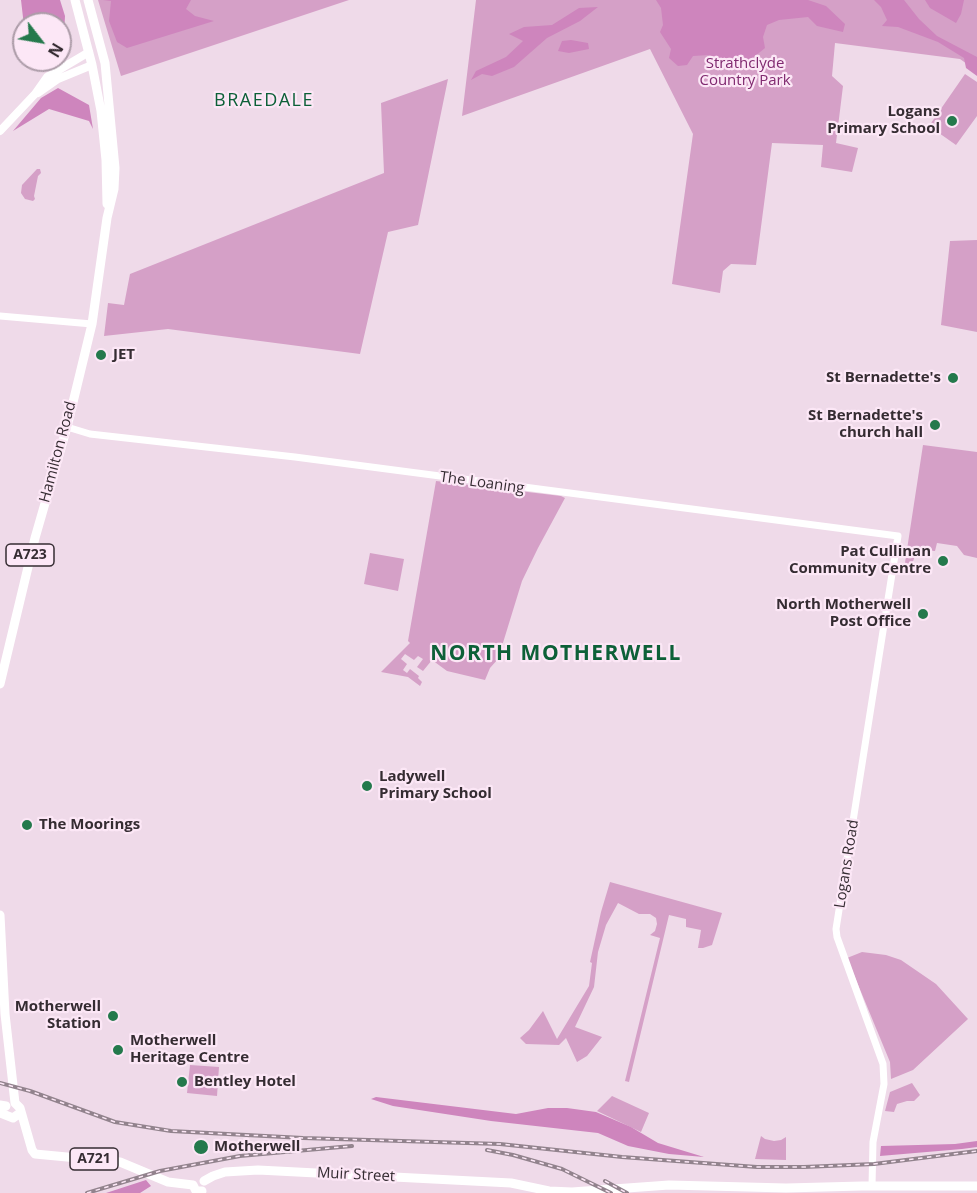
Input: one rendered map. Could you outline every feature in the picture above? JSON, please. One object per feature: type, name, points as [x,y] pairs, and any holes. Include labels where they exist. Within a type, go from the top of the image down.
[{"type":"main road","name":"Hamilton Road","points":[[75,0],[92,65],[106,160],[107,218]]},
{"type":"main road","name":"Hamilton Road","points":[[0,684],[35,538],[67,427],[92,324],[107,218],[114,189],[115,168],[105,63],[88,0]]},
{"type":"main road","points":[[0,131],[35,94],[47,77],[89,52]]},
{"type":"main road","points":[[35,94],[58,79],[92,65],[105,63]]},
{"type":"main road","points":[[0,915],[5,1014],[14,1077],[7,1106],[10,1118],[15,1118],[20,1113]]},
{"type":"main road","name":"A721","points":[[7,1106],[20,1108],[35,1154],[120,1162],[168,1182],[193,1185],[197,1179],[203,1188]]},
{"type":"main road","name":"Muir Street","points":[[203,1188],[225,1172],[258,1170],[510,1183],[549,1191],[572,1192]]},
{"type":"main road","name":"A721","points":[[572,1192],[669,1185],[786,1188],[872,1185],[977,1186]]},
{"type":"street","points":[[0,316],[92,324]]},
{"type":"street","name":"The Loaning","points":[[67,427],[90,434],[295,457],[898,536]]},
{"type":"street","name":"Logans Road","points":[[872,1185],[873,1142],[884,1084],[883,1064],[836,929],[898,536]]},
{"type":"green space","points":[[98,0],[349,0],[121,76]]},
{"type":"green space","name":"Strathclyde Country Park","points":[[476,0],[977,0],[977,71],[960,59],[835,43],[832,76],[843,86],[836,143],[858,148],[852,172],[821,167],[823,145],[772,143],[756,265],[731,264],[723,271],[720,293],[672,284],[693,134],[650,49],[462,116]]},
{"type":"green space","points":[[965,74],[977,82],[977,116],[956,145],[929,126]]},
{"type":"green space","points":[[448,79],[418,225],[388,232],[360,354],[168,329],[104,336],[108,303],[124,305],[130,274],[384,173],[381,103]]},
{"type":"green space","points":[[37,169],[40,169],[41,173],[38,176],[35,199],[33,201],[25,199],[21,193],[22,185]]},
{"type":"green space","points":[[977,240],[977,332],[941,325],[950,241]]},
{"type":"green space","points":[[923,445],[977,452],[977,558],[964,555],[957,546],[937,543],[935,551],[917,550],[910,570],[904,569]]},
{"type":"green space","points":[[436,481],[565,498],[522,581],[498,659],[490,668],[485,680],[447,671],[432,660],[423,671],[417,667],[423,659],[418,656],[414,660],[405,654],[401,659],[407,664],[403,670],[407,673],[410,669],[419,676],[422,682],[420,686],[408,677],[381,672],[410,643],[408,641]]},
{"type":"green space","points":[[370,553],[404,559],[398,591],[364,584]]},
{"type":"green space","points":[[610,882],[722,913],[712,945],[703,948],[698,948],[701,930],[686,927],[686,919],[669,915],[629,1082],[625,1081],[660,938],[650,935],[655,931],[657,924],[656,918],[650,914],[639,914],[618,903],[606,925],[598,952],[594,987],[575,1027],[602,1037],[587,1056],[577,1062],[566,1038],[559,1045],[526,1044],[520,1038],[543,1011],[557,1039],[589,986],[592,963],[590,962]]},
{"type":"green space","points":[[862,952],[886,955],[901,960],[936,984],[968,1019],[913,1070],[891,1079],[890,1062],[847,958]]},
{"type":"green space","points":[[190,1065],[219,1067],[217,1096],[187,1093]]},
{"type":"green space","points":[[912,1083],[920,1095],[914,1101],[897,1104],[894,1112],[885,1111],[890,1092]]},
{"type":"green space","points":[[612,1096],[649,1113],[641,1132],[597,1111]]},
{"type":"green space","points":[[761,1136],[774,1141],[786,1137],[786,1160],[755,1159]]},
{"type":"shaded area","points":[[21,0],[60,0],[64,12],[22,12]]},
{"type":"shaded area","points":[[103,0],[191,0],[186,9],[195,16],[214,21],[127,48],[117,42],[109,21],[111,1]]},
{"type":"shaded area","points":[[656,0],[808,0],[826,6],[845,24],[843,32],[817,26],[808,17],[779,20],[767,25],[763,37],[765,48],[754,57],[740,63],[723,62],[709,55],[693,56],[687,65],[678,66],[669,58],[671,49],[660,32],[663,25],[661,8]]},
{"type":"shaded area","points":[[874,0],[904,0],[937,36],[977,57],[977,76],[966,68],[964,58],[938,42],[898,27],[882,26],[887,20],[881,7]]},
{"type":"shaded area","points":[[925,0],[964,0],[956,23],[930,8]]},
{"type":"shaded area","points":[[598,7],[580,21],[547,38],[514,67],[492,76],[482,74],[471,80],[476,71],[506,57],[523,41],[509,34],[524,27],[552,25],[579,8]]},
{"type":"shaded area","points":[[562,41],[588,43],[589,49],[569,53],[558,51]]},
{"type":"shaded area","points":[[58,88],[89,105],[93,129],[89,121],[49,109],[13,131],[41,98]]},
{"type":"shaded area","points":[[376,1097],[516,1114],[548,1108],[596,1112],[631,1127],[658,1143],[704,1157],[669,1154],[628,1146],[598,1133],[491,1121],[393,1106],[371,1099]]},
{"type":"shaded area","points":[[977,1141],[977,1147],[880,1156],[881,1146],[955,1144]]},
{"type":"shaded area","points":[[146,1180],[151,1186],[140,1193],[106,1193]]},
{"type":"railway","points":[[0,1083],[30,1091],[115,1122],[171,1131],[500,1144],[622,1157],[757,1167],[874,1164],[977,1151]]},
{"type":"railway","points":[[87,1193],[160,1171],[240,1156],[352,1146]]},
{"type":"railway","points":[[487,1150],[562,1169],[611,1193]]},
{"type":"railway","points":[[605,1181],[627,1193]]},
{"type":"place","name":"Logans Primary School","points":[[952,121]]},
{"type":"place","name":"JET","points":[[101,355]]},
{"type":"place","name":"St Bernadette's","points":[[953,378]]},
{"type":"place","name":"St Bernadette's church hall","points":[[935,425]]},
{"type":"place","name":"Pat Cullinan Community Centre","points":[[943,561]]},
{"type":"place","name":"North Motherwell Post Office","points":[[923,614]]},
{"type":"place","name":"Ladywell Primary School","points":[[367,786]]},
{"type":"place","name":"The Moorings","points":[[27,825]]},
{"type":"place","name":"Motherwell Station","points":[[113,1016]]},
{"type":"place","name":"Motherwell Heritage Centre","points":[[118,1050]]},
{"type":"place","name":"Bentley Hotel","points":[[182,1082]]},
{"type":"place","name":"Motherwell","points":[[201,1147]]},
{"type":"district","name":"BRAEDALE","points":[[264,101]]},
{"type":"district","name":"NORTH MOTHERWELL","points":[[556,654]]}]
